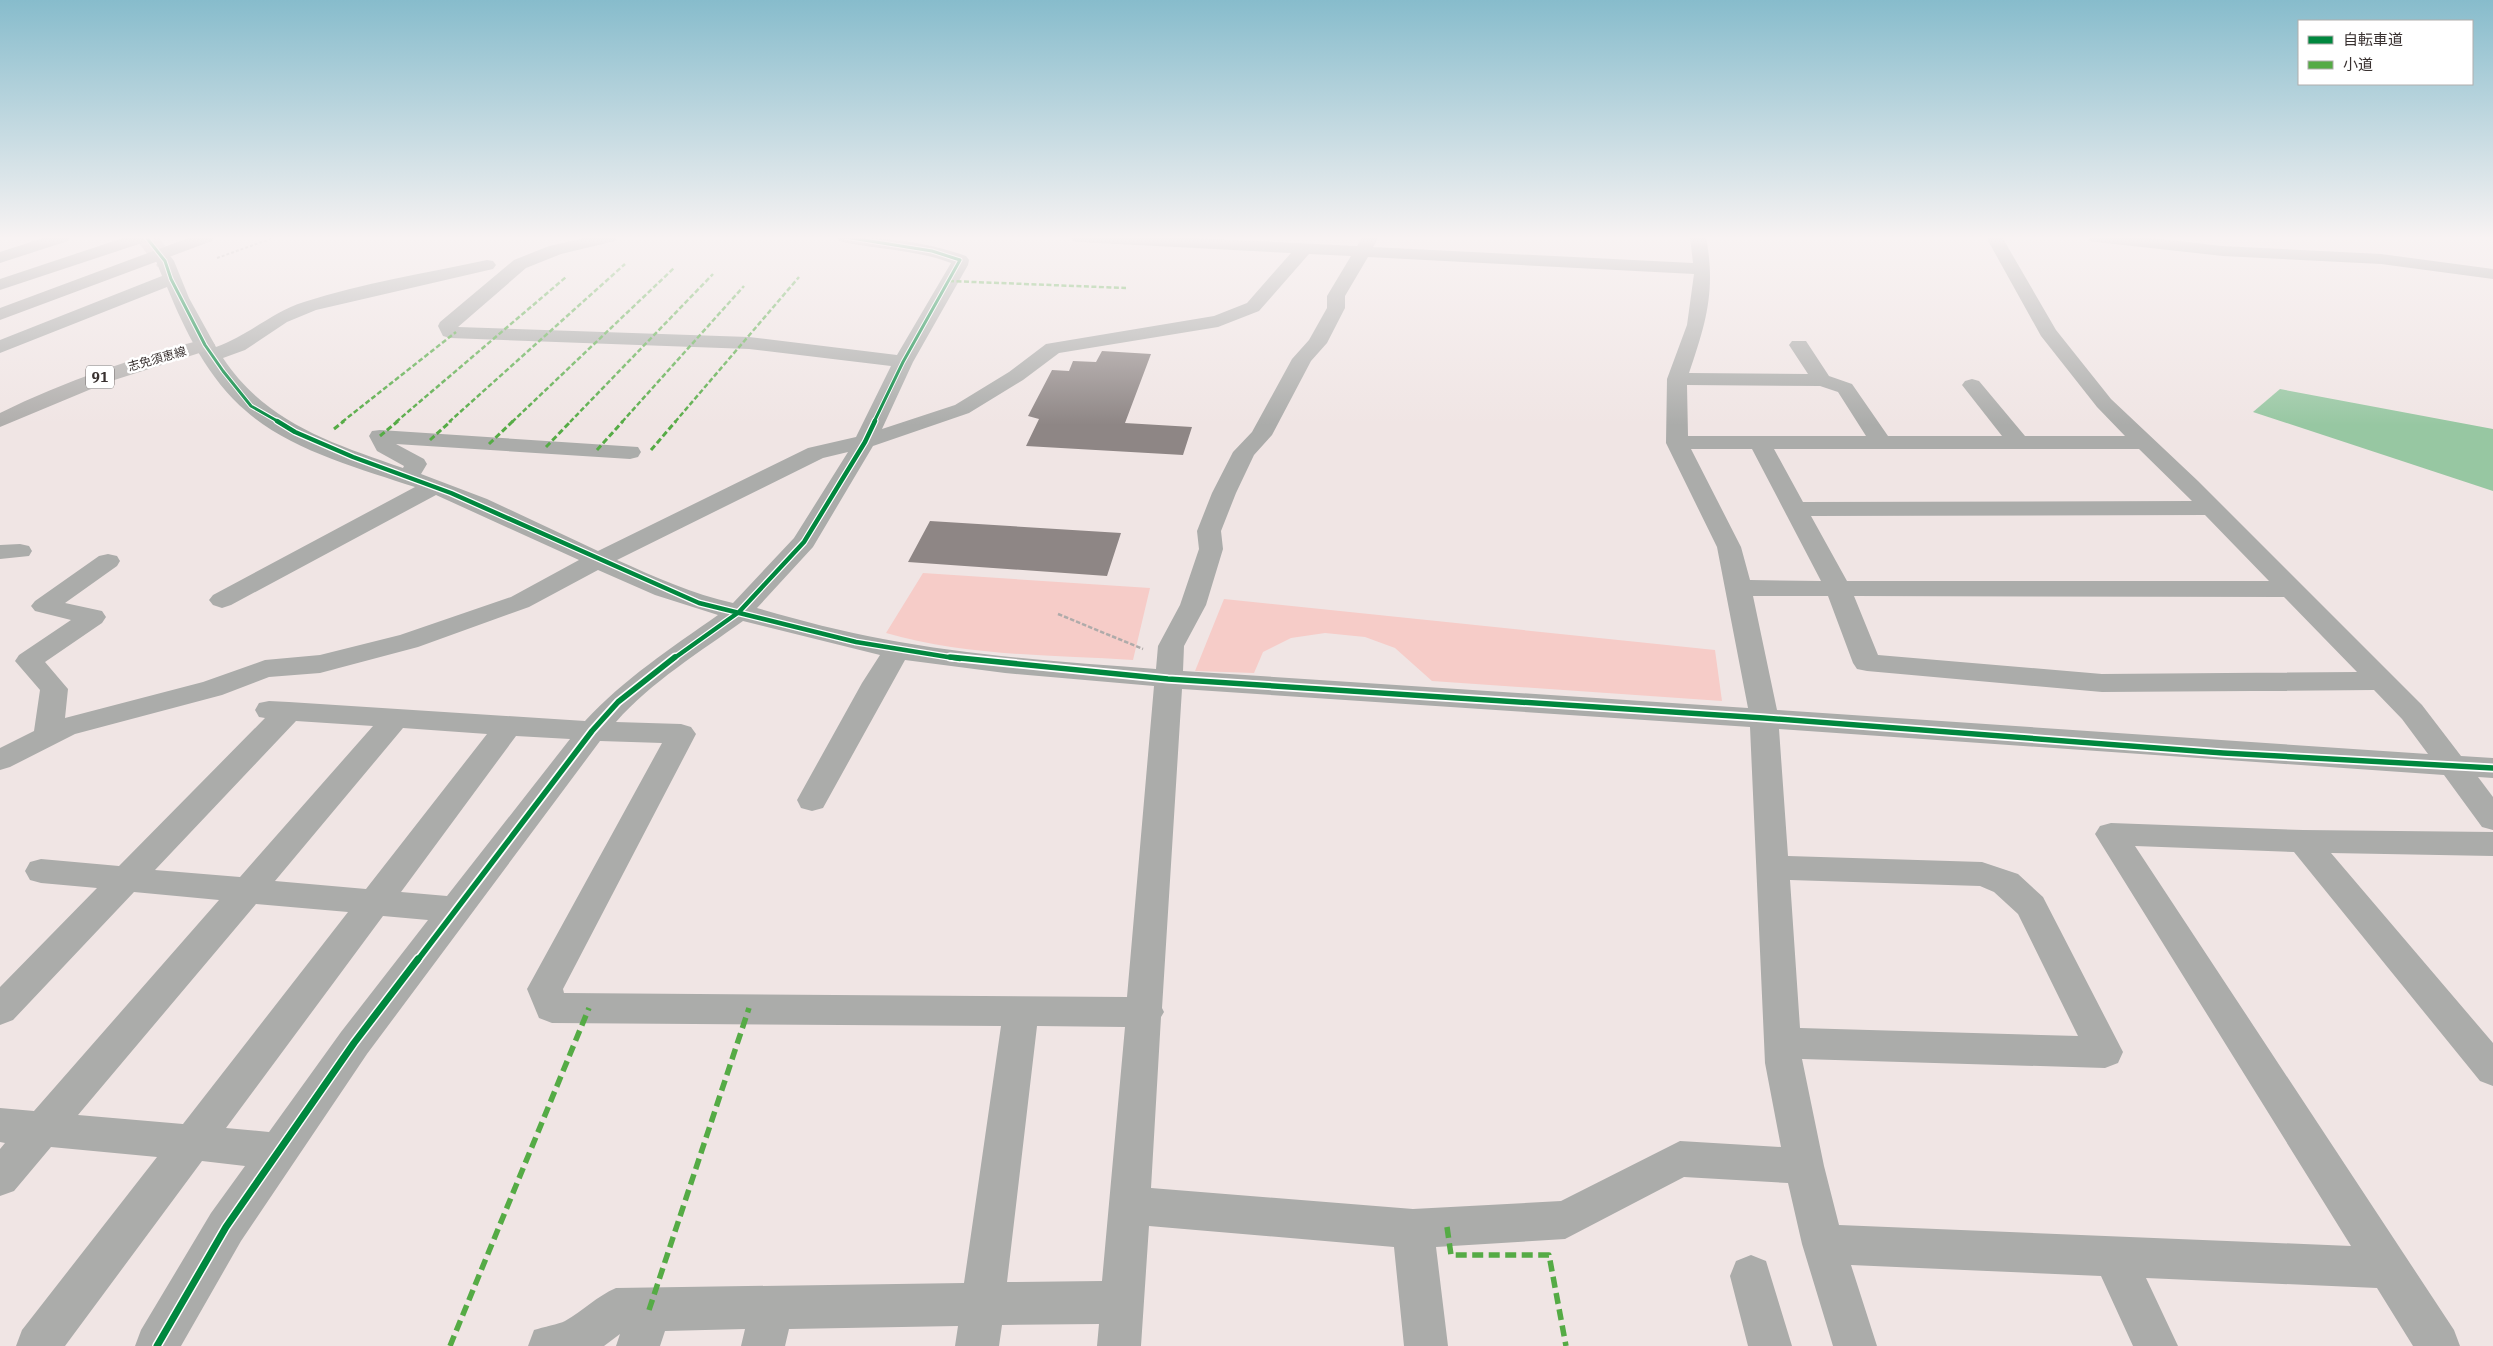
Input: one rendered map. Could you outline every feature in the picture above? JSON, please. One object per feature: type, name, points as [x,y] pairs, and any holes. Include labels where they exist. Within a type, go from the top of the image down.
[{"type":"highway","points":[[0,314],[38,300]]},
{"type":"main road","name":"志免須恵線","points":[[0,421],[69,388],[114,371],[208,350]]},
{"type":"street","points":[[0,348],[105,300]]},
{"type":"street","points":[[183,300],[208,350],[251,406],[295,432],[546,534],[598,560],[699,603],[856,642],[1009,665],[1168,679],[1764,718],[2223,752],[2493,768]]},
{"type":"street","points":[[208,350],[238,346],[280,318],[310,306],[333,300]]},
{"type":"street","points":[[478,300],[447,326],[450,332],[749,343],[903,362]]},
{"type":"street","points":[[157,1346],[226,1227],[354,1043],[592,730],[618,702],[640,683],[739,612],[804,542],[865,442],[903,362],[939,300]]},
{"type":"street","points":[[0,760],[65,727],[212,689],[265,669],[320,664],[409,641],[520,602],[568,578],[598,560],[816,453],[865,442],[962,409],[1016,376],[1053,348],[1218,322],[1253,307],[1259,300]]},
{"type":"street","points":[[1119,1346],[1146,1012],[1168,679],[1172,646],[1193,605],[1211,549],[1208,531],[1224,493],[1244,452],[1260,435],[1302,358],[1317,343],[1336,308],[1336,300]]},
{"type":"street","points":[[1699,300],[1696,324],[1677,380],[1677,443],[1729,547],[1739,588],[1764,718],[1784,1063],[1804,1166],[1823,1244],[1855,1346]]},
{"type":"street","points":[[2030,300],[2048,332],[2104,403],[2146,442],[2412,712],[2493,819]]},
{"type":"street","points":[[1799,345],[1822,380]]},
{"type":"street","points":[[1677,380],[1822,380],[1845,388],[1881,442]]},
{"type":"street","points":[[1972,385],[2018,441]]},
{"type":"street","points":[[408,477],[416,464],[386,446],[380,436],[630,452]]},
{"type":"street","points":[[1677,443],[2146,442]]},
{"type":"street","points":[[1760,443],[1838,588],[1867,663],[2102,683],[2380,681]]},
{"type":"street","points":[[222,600],[433,487]]},
{"type":"street","points":[[1796,508],[2210,508]]},
{"type":"street","points":[[48,736],[54,689],[29,661],[93,617],[44,606],[108,561]]},
{"type":"street","points":[[1739,588],[2290,589]]},
{"type":"street","points":[[812,800],[876,682],[898,649]]},
{"type":"street","points":[[0,1010],[126,880],[279,711],[681,734],[545,989],[552,1008],[1146,1012]]},
{"type":"street","points":[[0,1178],[396,718]]},
{"type":"street","points":[[38,1346],[509,725]]},
{"type":"street","points":[[2438,1346],[2111,834],[2303,841],[2493,844]]},
{"type":"street","points":[[2303,841],[2493,1070]]},
{"type":"street","points":[[1773,868],[1982,874],[2006,883],[2031,906],[2105,1052],[1783,1043]]},
{"type":"street","points":[[41,871],[455,910]]},
{"type":"street","points":[[977,1346],[1021,1010]]},
{"type":"street","points":[[0,1125],[41,1130],[194,1141],[279,1151]]},
{"type":"street","points":[[1131,1205],[1413,1229],[1565,1220],[1680,1159],[1804,1166]]},
{"type":"street","points":[[1413,1229],[1426,1346]]},
{"type":"street","points":[[1823,1244],[2114,1258],[2388,1268]]},
{"type":"street","points":[[2114,1258],[2156,1346]]},
{"type":"street","points":[[1751,1276],[1770,1346]]},
{"type":"street","points":[[550,1346],[572,1343],[616,1310],[644,1328],[768,1327],[981,1304],[1123,1302]]},
{"type":"path","points":[[1058,614],[1143,650]]},
{"type":"shaded area","points":[[2280,389],[2493,429],[2493,491],[2253,412]]},
{"type":"shaded area","points":[[923,573],[1150,588],[1133,660],[1008,653],[946,646],[886,633]]},
{"type":"shaded area","points":[[1224,599],[1715,650],[1722,701],[1432,681],[1395,648],[1365,637],[1325,633],[1291,638],[1263,652],[1254,673],[1195,671]]},
{"type":"building","points":[[1102,351],[1151,354],[1125,423],[1192,427],[1183,455],[1026,446],[1039,419],[1028,416],[1052,370],[1069,371],[1073,361],[1096,362]]},
{"type":"building","points":[[930,521],[1121,533],[1107,576],[908,562]]},
{"type":"marked path","points":[[380,436],[540,300]]},
{"type":"marked path","points":[[430,440],[585,300]]},
{"type":"marked path","points":[[489,444],[641,300]]},
{"type":"marked path","points":[[546,447],[688,300]]},
{"type":"marked path","points":[[597,450],[732,300]]},
{"type":"marked path","points":[[651,450],[779,300]]},
{"type":"marked path","points":[[334,429],[456,332]]},
{"type":"marked path","points":[[450,1346],[589,1008]]},
{"type":"marked path","points":[[649,1310],[749,1008]]},
{"type":"marked path","points":[[1447,1227],[1451,1255],[1549,1255],[1566,1346]]},
{"type":"cycle path","points":[[182,300],[205,345],[251,406],[295,432],[353,457],[451,493],[546,534],[598,560],[699,603],[856,642],[939,656],[1009,665],[1168,679],[1764,718],[2223,753],[2493,768]]},
{"type":"cycle path","points":[[157,1346],[226,1227],[354,1043],[592,731],[618,702],[656,671],[739,612],[804,542],[865,442],[903,362],[939,300]]}]
